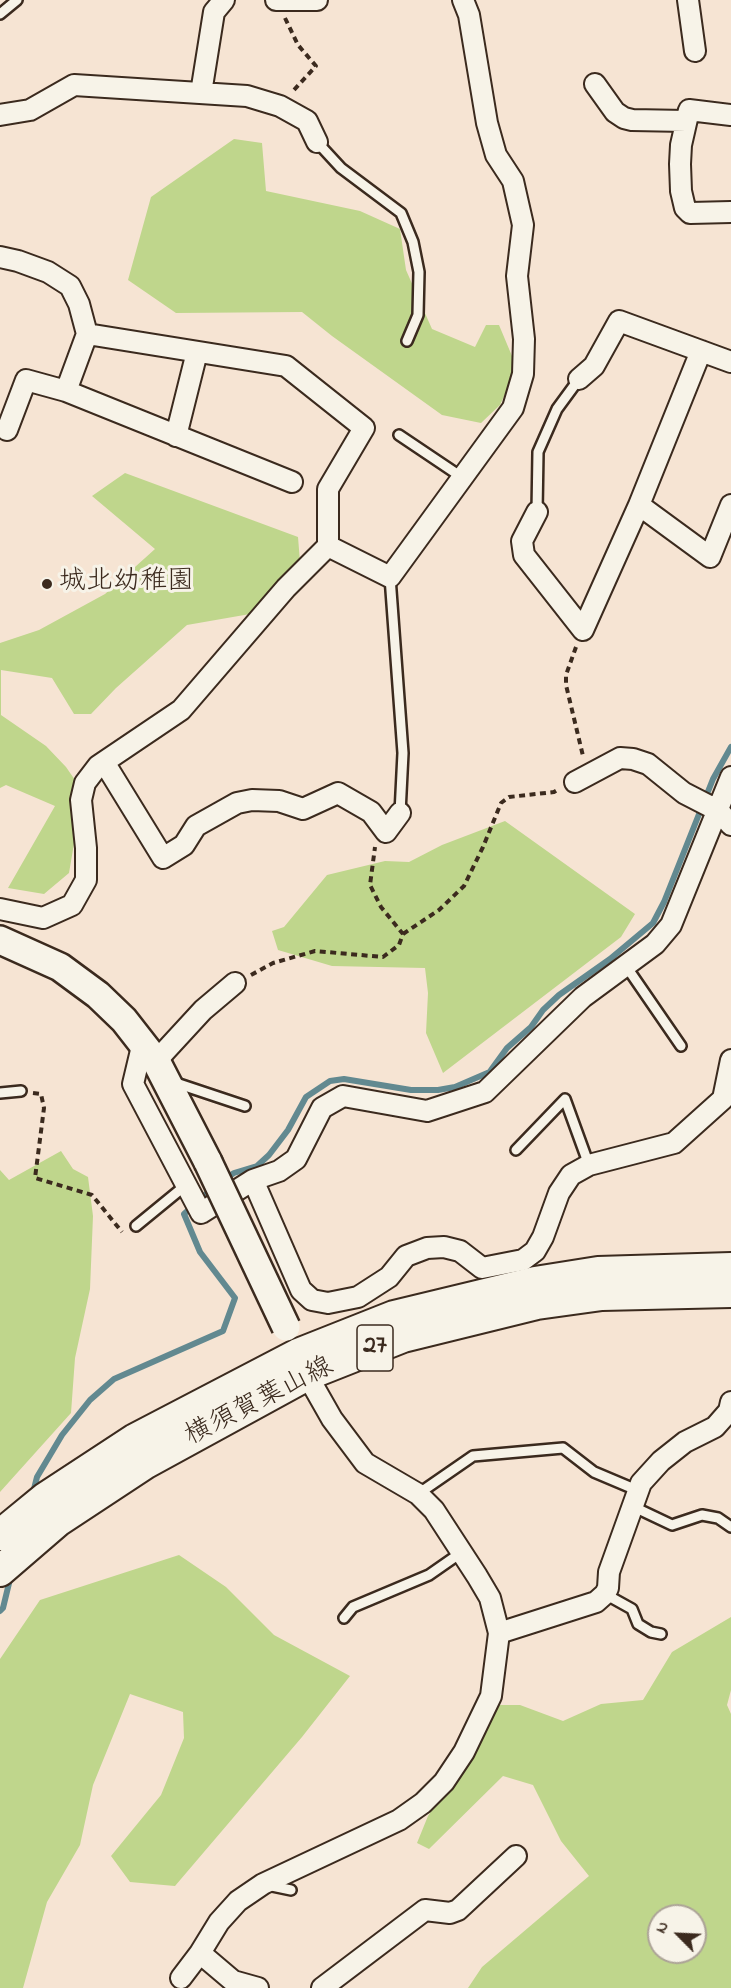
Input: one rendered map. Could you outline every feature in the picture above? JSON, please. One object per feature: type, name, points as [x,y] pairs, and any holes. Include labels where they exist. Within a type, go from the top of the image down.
[{"type":"main road","name":"横須賀葉山線","points":[[0,1535],[45,1497],[135,1439],[297,1352],[394,1316],[535,1282],[598,1272],[731,1268]]},
{"type":"main road","name":"横須賀葉山線","points":[[0,1571],[58,1521],[146,1463],[297,1352],[403,1337],[537,1304],[602,1295],[731,1292]]},
{"type":"street","points":[[201,93],[214,12],[224,0]]},
{"type":"street","points":[[277,0],[318,0]]},
{"type":"street","points":[[328,546],[390,577],[513,408],[523,374],[524,339],[517,276],[523,225],[513,182],[496,155],[487,123],[469,15],[463,0]]},
{"type":"street","points":[[688,0],[695,51]]},
{"type":"street","points":[[595,84],[615,112],[624,118],[686,121]]},
{"type":"street","points":[[0,115],[30,110],[74,85],[247,96],[280,106],[307,121],[317,142]]},
{"type":"street","points":[[731,115],[689,110],[680,164],[681,191],[685,208],[690,213],[731,212]]},
{"type":"street","points":[[0,257],[48,272],[70,286],[79,304],[87,334],[66,391]]},
{"type":"street","points":[[579,379],[594,366],[619,321],[731,362]]},
{"type":"street","points":[[0,909],[43,918],[72,905],[86,880],[86,848],[81,800],[85,783],[98,766],[181,710],[286,588],[328,546],[328,489],[364,428],[286,366],[87,334]]},
{"type":"street","points":[[537,512],[522,541],[524,555],[583,630],[639,505],[701,351]]},
{"type":"street","points":[[177,436],[197,352]]},
{"type":"street","points":[[7,430],[26,380],[66,391],[292,482]]},
{"type":"street","points":[[639,505],[710,556],[731,505]]},
{"type":"street","points":[[582,778],[620,758],[633,759],[648,764],[684,793],[725,818]]},
{"type":"street","points":[[104,762],[163,858],[184,845],[196,826],[237,803],[252,800],[279,801],[303,809],[338,793],[371,812],[386,832],[400,813]]},
{"type":"street","points":[[235,983],[203,1010],[133,1084],[201,1213],[253,1180],[279,1172],[296,1159],[322,1108],[343,1096],[427,1111],[485,1092],[583,997],[655,944],[671,925],[725,818],[731,777]]},
{"type":"street","points":[[0,940],[60,967],[98,995],[124,1020],[155,1062],[208,1162],[297,1352],[332,1419],[365,1463],[418,1494],[434,1510],[489,1598],[499,1633],[491,1696],[464,1752],[444,1782],[423,1803],[399,1820],[263,1884],[238,1901],[219,1922],[181,1978]]},
{"type":"street","points":[[253,1180],[302,1290],[312,1300],[328,1303],[358,1296],[389,1277],[406,1257],[427,1248],[444,1247],[460,1251],[482,1268],[523,1260],[535,1251],[543,1237],[559,1193],[571,1175],[589,1165],[674,1143],[727,1103],[731,1060]]},
{"type":"street","points":[[499,1633],[596,1602],[605,1594],[608,1588],[609,1572],[641,1483],[660,1461],[685,1442],[715,1427],[729,1411],[731,1402]]},
{"type":"street","points":[[322,1988],[425,1910],[450,1913],[458,1910],[516,1857]]},
{"type":"street","points":[[200,1953],[233,1982],[258,1988]]},
{"type":"lane","points":[[0,14],[17,0]]},
{"type":"lane","points":[[317,142],[341,168],[401,213],[413,242],[419,272],[418,315],[407,341]]},
{"type":"lane","points":[[537,512],[538,452],[557,409],[579,379]]},
{"type":"lane","points":[[399,435],[463,478]]},
{"type":"lane","points":[[390,577],[403,753],[400,813]]},
{"type":"lane","points":[[626,966],[681,1046]]},
{"type":"lane","points":[[155,1062],[177,1082],[245,1106]]},
{"type":"lane","points":[[0,1093],[21,1091]]},
{"type":"lane","points":[[516,1150],[565,1099],[589,1165]]},
{"type":"lane","points":[[136,1226],[186,1185]]},
{"type":"lane","points":[[418,1494],[473,1456],[563,1448],[594,1472],[672,1524],[702,1515],[718,1518],[731,1527]]},
{"type":"lane","points":[[344,1618],[353,1607],[429,1575],[462,1552]]},
{"type":"lane","points":[[605,1594],[632,1609],[638,1624],[651,1632],[661,1634]]},
{"type":"lane","points":[[263,1884],[291,1890]]},
{"type":"path","points":[[277,0],[298,45],[316,66],[280,106]]},
{"type":"path","points":[[235,983],[273,963],[315,951],[383,957],[399,945],[403,934],[439,910],[464,886],[501,803],[509,797],[554,792],[582,778],[580,748],[566,675],[583,630]]},
{"type":"path","points":[[386,832],[374,849],[370,885],[381,907],[403,934]]},
{"type":"path","points":[[21,1091],[41,1094],[44,1108],[35,1178],[92,1195],[122,1232],[136,1226]]},
{"type":"green space","points":[[234,139],[262,143],[266,191],[360,211],[400,229],[406,270],[432,329],[475,347],[486,325],[499,325],[517,368],[500,405],[481,423],[442,415],[302,312],[176,313],[128,280],[151,197]]},
{"type":"green space","points":[[125,473],[298,537],[300,562],[250,614],[187,625],[116,688],[91,714],[74,714],[52,678],[1,670],[1,715],[46,746],[66,767],[75,780],[78,820],[69,873],[44,894],[8,888],[55,806],[6,785],[0,788],[0,643],[39,630],[105,594],[155,549],[92,496]]},
{"type":"green space","points":[[505,821],[635,914],[621,937],[443,1073],[426,1033],[428,993],[425,968],[332,966],[278,950],[272,931],[284,927],[327,875],[385,861],[409,862],[442,845]]},
{"type":"green space","points":[[61,1151],[73,1169],[88,1177],[93,1216],[90,1289],[75,1358],[71,1413],[0,1492],[0,1170],[9,1180]]},
{"type":"green space","points":[[179,1555],[226,1587],[274,1635],[350,1676],[302,1737],[175,1886],[130,1882],[111,1856],[161,1795],[184,1738],[183,1712],[130,1694],[93,1785],[80,1845],[47,1902],[23,1988],[0,1988],[0,1659],[40,1600]]},
{"type":"green space","points":[[731,1617],[731,1690],[727,1705],[731,1714],[731,1988],[468,1988],[482,1967],[589,1876],[561,1841],[533,1785],[503,1776],[429,1849],[417,1843],[428,1816],[499,1705],[520,1705],[563,1721],[601,1704],[643,1700],[672,1652]]},
{"type":"waterway","points":[[223,1180],[234,1173],[257,1166],[269,1155],[288,1130],[306,1097],[330,1081],[344,1079],[411,1090],[438,1090],[455,1087],[492,1071],[507,1048],[531,1027],[543,1010],[559,995],[610,959],[653,923],[664,902],[713,779],[731,747]]},
{"type":"waterway","points":[[33,1493],[37,1477],[62,1435],[90,1400],[114,1379],[223,1331],[235,1298],[200,1252],[184,1214],[213,1188]]},
{"type":"waterway","points":[[0,1611],[3,1608],[11,1575]]},
{"type":"place","name":"城北幼稚園","points":[[47,584]]}]
